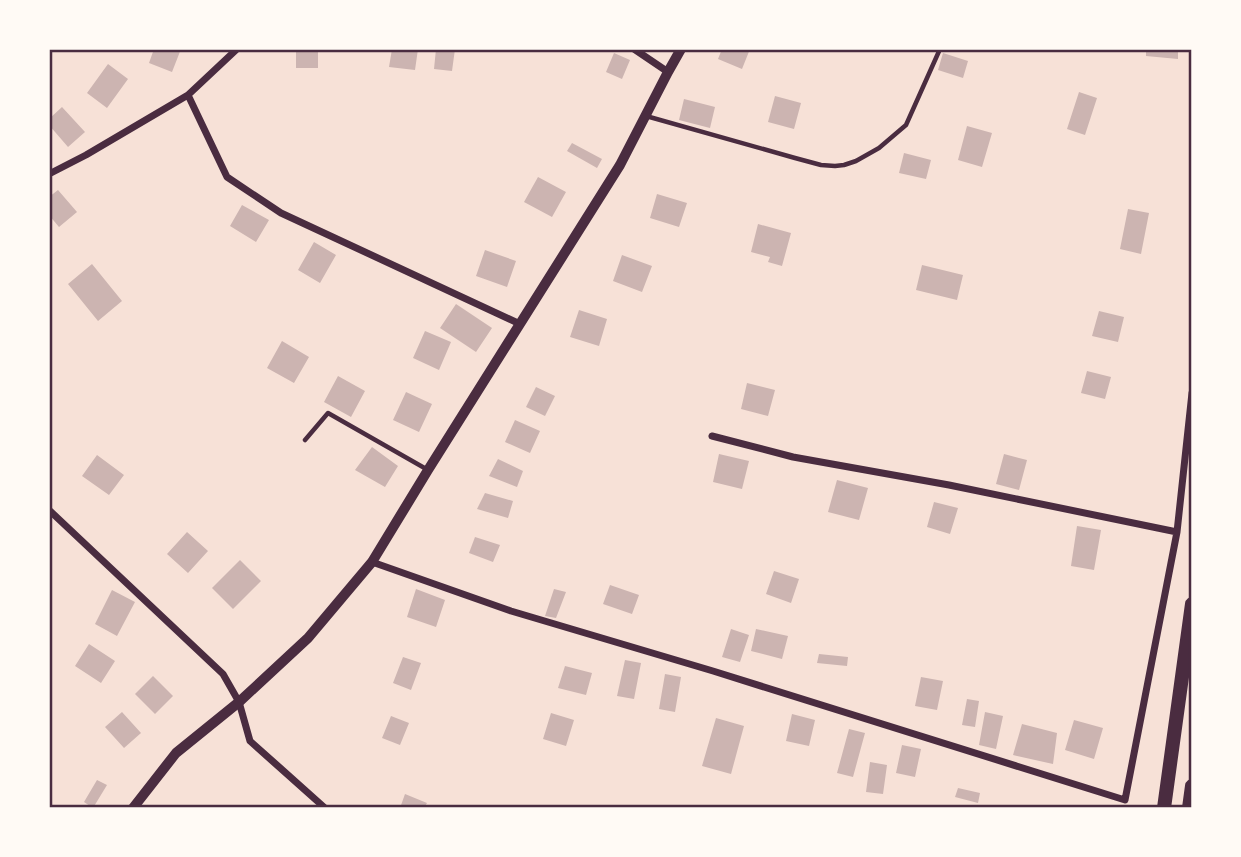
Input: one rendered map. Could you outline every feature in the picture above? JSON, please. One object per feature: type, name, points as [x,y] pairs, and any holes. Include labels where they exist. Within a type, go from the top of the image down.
[{"type":"highway","points":[[1164,808],[1192,604]]},
{"type":"highway","points":[[1189,808],[1192,786]]},
{"type":"street","points":[[49,174],[188,94],[237,49]]},
{"type":"street","points":[[634,49],[668,72]]},
{"type":"street","points":[[134,808],[176,753],[211,727],[308,638],[372,562],[620,165],[681,49]]},
{"type":"street","points":[[188,94],[227,177],[281,213],[520,324]]},
{"type":"street","points":[[372,562],[511,611],[1125,800],[1177,532],[1192,393]]},
{"type":"street","points":[[712,436],[793,457],[949,485],[1177,532]]},
{"type":"street","points":[[49,510],[223,674],[239,702],[250,741],[325,808]]},
{"type":"lane","points":[[645,116],[795,158],[835,166],[844,164],[856,161],[879,148],[906,125],[940,49]]},
{"type":"lane","points":[[305,440],[328,413],[428,470]]},
{"type":"building","points":[[154,49],[181,49],[172,72],[149,63]]},
{"type":"building","points":[[296,49],[318,49],[318,68],[296,68]]},
{"type":"building","points":[[392,49],[418,49],[415,70],[389,67]]},
{"type":"building","points":[[436,49],[455,49],[452,71],[434,69]]},
{"type":"building","points":[[722,49],[750,49],[742,69],[718,59]]},
{"type":"building","points":[[1146,49],[1178,49],[1178,59],[1146,56]]},
{"type":"building","points":[[614,53],[630,60],[622,79],[606,72]]},
{"type":"building","points":[[943,53],[968,61],[963,78],[938,70]]},
{"type":"building","points":[[108,64],[128,79],[107,108],[87,93]]},
{"type":"building","points":[[1079,92],[1097,98],[1085,135],[1067,129]]},
{"type":"building","points":[[775,96],[801,103],[794,129],[768,122]]},
{"type":"building","points":[[684,99],[715,107],[710,128],[679,120]]},
{"type":"building","points":[[62,107],[85,132],[68,147],[49,125],[49,119]]},
{"type":"building","points":[[967,126],[992,133],[982,167],[958,160]]},
{"type":"building","points":[[572,143],[602,159],[597,168],[567,151]]},
{"type":"building","points":[[904,153],[931,160],[926,179],[899,173]]},
{"type":"building","points":[[538,177],[566,192],[552,217],[524,202]]},
{"type":"building","points":[[58,190],[77,212],[59,227],[49,215],[49,197]]},
{"type":"building","points":[[657,194],[687,203],[679,227],[650,218]]},
{"type":"building","points":[[242,205],[269,220],[256,242],[230,226]]},
{"type":"building","points":[[1128,209],[1149,213],[1141,254],[1120,249]]},
{"type":"building","points":[[758,224],[791,233],[782,266],[768,262],[770,257],[751,252]]},
{"type":"building","points":[[314,242],[336,255],[320,283],[298,270]]},
{"type":"building","points":[[485,250],[516,261],[507,287],[476,276]]},
{"type":"building","points":[[622,255],[652,266],[642,292],[613,281]]},
{"type":"building","points":[[92,264],[122,301],[98,321],[68,284]]},
{"type":"building","points":[[922,265],[963,275],[957,300],[916,290]]},
{"type":"building","points":[[456,304],[492,328],[476,352],[440,328]]},
{"type":"building","points":[[579,310],[607,319],[599,346],[570,337]]},
{"type":"building","points":[[1099,311],[1124,317],[1118,342],[1092,336]]},
{"type":"building","points":[[425,331],[451,342],[439,370],[413,358]]},
{"type":"building","points":[[282,341],[309,357],[294,383],[267,368]]},
{"type":"building","points":[[1087,371],[1111,377],[1105,399],[1081,393]]},
{"type":"building","points":[[338,376],[365,391],[351,417],[324,402]]},
{"type":"building","points":[[747,383],[775,390],[768,416],[741,409]]},
{"type":"building","points":[[536,387],[555,396],[545,416],[526,407]]},
{"type":"building","points":[[406,392],[432,404],[419,432],[393,420]]},
{"type":"building","points":[[515,420],[540,431],[530,453],[505,442]]},
{"type":"building","points":[[372,447],[398,466],[385,487],[355,470]]},
{"type":"building","points":[[719,454],[749,461],[742,489],[713,482]]},
{"type":"building","points":[[1004,454],[1027,460],[1019,490],[996,484]]},
{"type":"building","points":[[97,455],[124,475],[109,495],[82,476]]},
{"type":"building","points":[[498,459],[523,471],[517,487],[489,476]]},
{"type":"building","points":[[837,480],[868,488],[859,520],[828,512]]},
{"type":"building","points":[[485,493],[513,501],[508,518],[477,509]]},
{"type":"building","points":[[934,502],[958,508],[950,534],[927,527]]},
{"type":"building","points":[[1077,526],[1101,530],[1094,570],[1071,566]]},
{"type":"building","points":[[187,532],[208,551],[188,573],[167,554]]},
{"type":"building","points":[[475,537],[500,545],[493,562],[469,553]]},
{"type":"building","points":[[240,560],[261,581],[233,609],[212,588]]},
{"type":"building","points":[[774,571],[799,579],[791,603],[766,594]]},
{"type":"building","points":[[610,585],[639,595],[632,614],[603,604]]},
{"type":"building","points":[[416,589],[445,600],[436,627],[407,617]]},
{"type":"building","points":[[554,589],[566,592],[556,618],[545,616]]},
{"type":"building","points":[[112,590],[135,602],[117,636],[95,624]]},
{"type":"building","points":[[731,629],[749,635],[740,662],[722,657]]},
{"type":"building","points":[[756,629],[788,636],[782,659],[751,651]]},
{"type":"building","points":[[89,644],[115,661],[101,683],[75,666]]},
{"type":"building","points":[[819,654],[848,657],[847,666],[817,663]]},
{"type":"building","points":[[403,657],[421,663],[411,690],[393,683]]},
{"type":"building","points":[[625,660],[641,663],[634,699],[617,696]]},
{"type":"building","points":[[565,666],[592,673],[586,695],[558,688]]},
{"type":"building","points":[[665,674],[681,677],[675,712],[659,709]]},
{"type":"building","points":[[153,676],[173,696],[155,714],[135,694]]},
{"type":"building","points":[[921,677],[943,681],[937,710],[915,706]]},
{"type":"building","points":[[967,699],[979,701],[975,727],[962,725]]},
{"type":"building","points":[[122,712],[141,733],[124,748],[105,727]]},
{"type":"building","points":[[985,712],[1003,716],[996,749],[979,745]]},
{"type":"building","points":[[551,713],[574,720],[566,746],[543,739]]},
{"type":"building","points":[[792,714],[815,720],[809,746],[786,741]]},
{"type":"building","points":[[391,716],[409,723],[400,745],[382,738]]},
{"type":"building","points":[[716,718],[744,726],[731,774],[702,766]]},
{"type":"building","points":[[1074,720],[1103,728],[1094,759],[1065,750]]},
{"type":"building","points":[[1022,724],[1057,733],[1053,764],[1013,755]]},
{"type":"building","points":[[849,729],[865,733],[853,777],[837,773]]},
{"type":"building","points":[[902,745],[921,749],[915,777],[896,773]]},
{"type":"building","points":[[870,762],[887,765],[883,794],[866,792]]},
{"type":"building","points":[[97,780],[107,785],[93,808],[84,802]]},
{"type":"building","points":[[958,788],[980,793],[978,803],[955,797]]},
{"type":"building","points":[[405,794],[427,803],[424,808],[400,808]]}]
